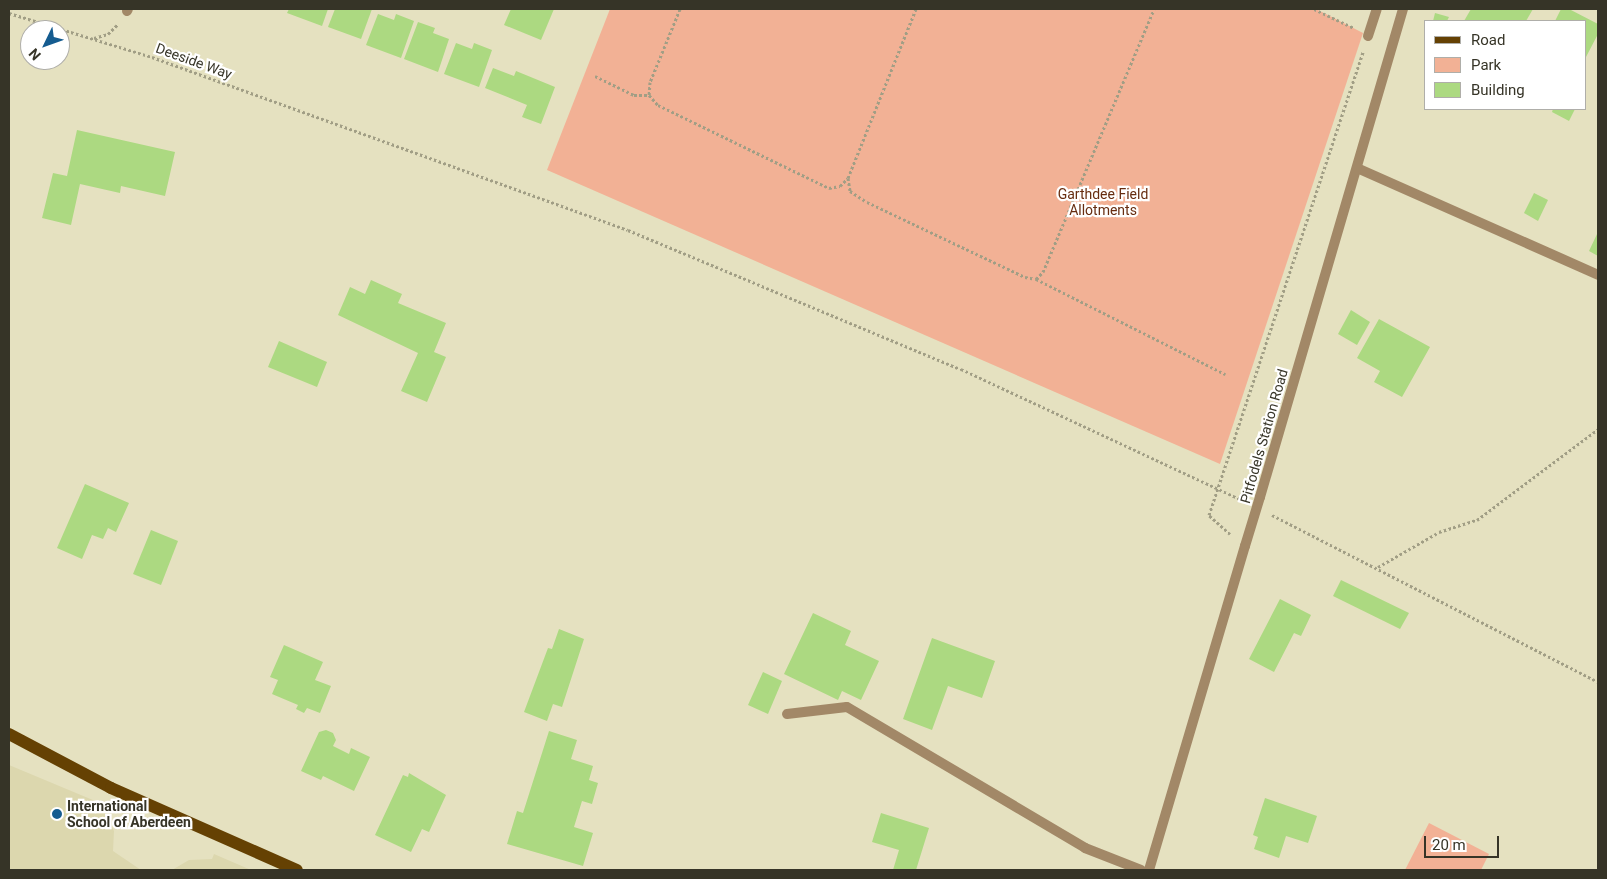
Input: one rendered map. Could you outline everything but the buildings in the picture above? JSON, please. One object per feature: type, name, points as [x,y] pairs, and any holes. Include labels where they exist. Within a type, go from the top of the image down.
[{"type":"main road","points":[[9,734],[111,788],[298,870]]},
{"type":"street","points":[[1368,36],[1377,9]]},
{"type":"street","name":"Pitfodels Station Road","points":[[1149,870],[1403,9]]},
{"type":"street","points":[[1357,168],[1598,275]]},
{"type":"street","points":[[787,714],[847,707],[1085,848],[1141,870]]},
{"type":"path","points":[[680,9],[650,82],[649,95],[658,105],[829,188],[840,186],[848,178],[916,9]]},
{"type":"path","points":[[1036,279],[1043,272],[1154,9]]},
{"type":"path","points":[[1244,546],[1209,515],[1368,36],[1314,9]]},
{"type":"path","points":[[92,38],[114,30],[127,10]]},
{"type":"path","name":"Deeside Way","points":[[9,13],[92,38],[370,136],[721,267],[1031,400],[1243,501]]},
{"type":"path","points":[[595,76],[634,95],[649,95]]},
{"type":"path","points":[[848,178],[850,192],[867,202],[1025,277],[1036,279],[1224,374]]},
{"type":"path","points":[[1378,568],[1439,532],[1477,520],[1598,429]]},
{"type":"path","points":[[1270,514],[1598,682]]},
{"type":"shaded area","name":"International School of Aberdeen","points":[[9,765],[100,803],[114,831],[113,851],[141,870],[9,870]]},
{"type":"shaded area","name":"International School of Aberdeen","points":[[214,854],[251,870],[172,870],[189,860],[212,859]]},
{"type":"green space","name":"Garthdee Field Allotments","points":[[610,9],[1316,9],[1363,33],[1220,464],[547,170]]},
{"type":"green space","points":[[1429,823],[1489,854],[1481,870],[1405,870]]},
{"type":"place","name":"International School of Aberdeen","points":[[57,814]]}]
